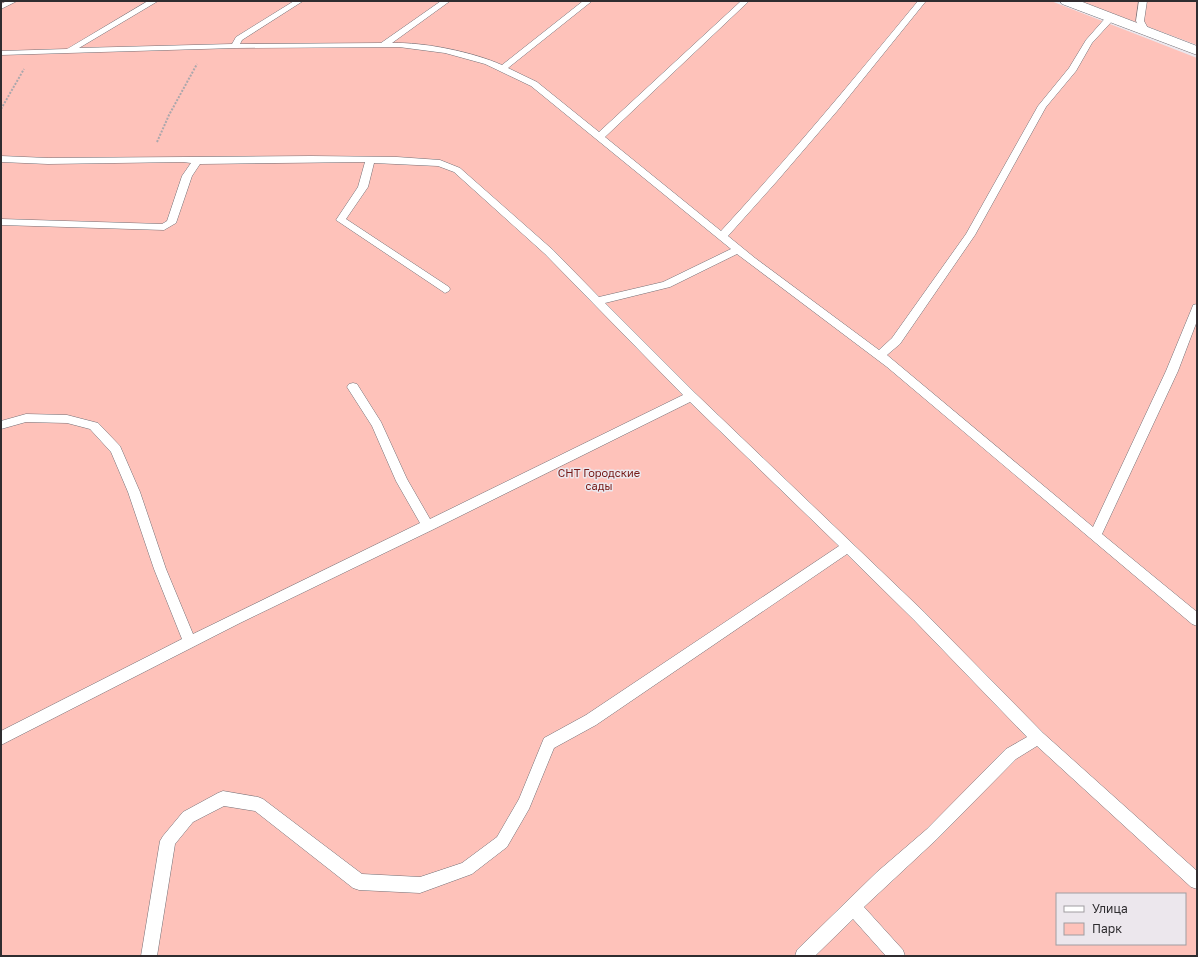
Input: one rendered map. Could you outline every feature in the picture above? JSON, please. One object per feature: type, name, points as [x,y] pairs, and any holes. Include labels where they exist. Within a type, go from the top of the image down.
[{"type":"street","points":[[1067,1],[1197,51]]},
{"type":"lane","points":[[1,7],[13,1]]},
{"type":"lane","points":[[67,52],[154,1]]},
{"type":"lane","points":[[235,46],[239,39],[299,1]]},
{"type":"lane","points":[[383,46],[446,1]]},
{"type":"lane","points":[[502,69],[588,1]]},
{"type":"lane","points":[[598,136],[745,1]]},
{"type":"lane","points":[[722,236],[825,120],[922,1]]},
{"type":"lane","points":[[1143,1],[1140,21],[1145,30]]},
{"type":"lane","points":[[880,355],[896,341],[970,235],[1007,172],[1042,106],[1073,69],[1089,42],[1111,17]]},
{"type":"lane","points":[[1,53],[235,46],[399,45],[445,51],[488,62],[534,84],[738,249],[880,355],[1197,620]]},
{"type":"lane","points":[[1,159],[48,162],[183,159],[197,161],[311,159],[370,160],[440,163],[457,170],[543,247],[690,396],[848,547],[1038,738],[1197,881]]},
{"type":"lane","points":[[370,160],[363,187],[340,220],[445,289]]},
{"type":"lane","points":[[1,222],[164,227],[171,222],[187,176],[197,161]]},
{"type":"lane","points":[[597,301],[666,285],[738,249]]},
{"type":"lane","points":[[1095,536],[1172,371],[1197,308]]},
{"type":"lane","points":[[353,387],[377,425],[402,481],[428,526]]},
{"type":"lane","points":[[1,738],[190,642],[690,396]]},
{"type":"lane","points":[[1,425],[26,418],[67,419],[94,426],[116,449],[134,492],[160,569],[190,642]]},
{"type":"lane","points":[[149,956],[168,841],[188,817],[222,798],[258,804],[359,882],[420,885],[467,868],[502,842],[524,804],[549,743],[591,720],[681,661],[814,568],[848,547]]},
{"type":"lane","points":[[804,956],[853,907],[932,834],[1011,754],[1038,738]]},
{"type":"lane","points":[[853,907],[896,956]]},
{"type":"path","points":[[149,160],[169,115],[195,67],[208,47]]},
{"type":"path","points":[[1,110],[34,53]]},
{"type":"green space","name":"СНТ Городские сады","points":[[1,1],[1051,1],[1197,58],[1197,956],[1,956]]},
{"type":"green space","points":[[1079,1],[1197,1],[1197,45]]}]
